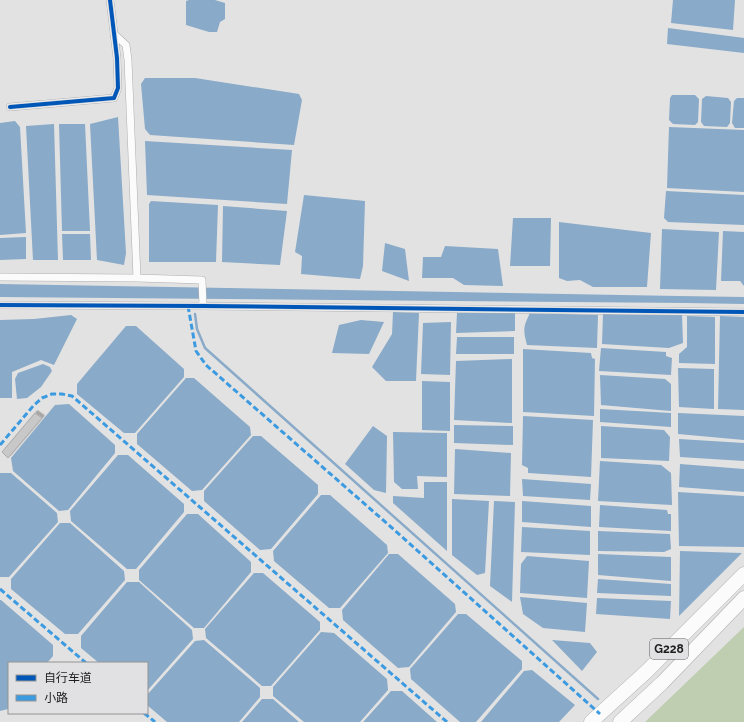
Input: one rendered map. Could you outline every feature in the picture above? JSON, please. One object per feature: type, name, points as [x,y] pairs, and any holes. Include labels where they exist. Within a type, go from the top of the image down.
[{"type":"highway","name":"G228","points":[[591,722],[647,671],[744,574]]},
{"type":"highway","name":"G228","points":[[620,722],[672,673],[744,598]]},
{"type":"highway","points":[[659,658],[672,673]]},
{"type":"street","points":[[10,107],[114,98],[118,88],[117,58],[110,0]]},
{"type":"street","points":[[114,34],[126,45],[128,60],[137,278]]},
{"type":"street","points":[[0,277],[202,280],[203,306]]},
{"type":"street","points":[[0,305],[744,312]]},
{"type":"green space","points":[[744,627],[744,722],[645,722]]},
{"type":"water","points":[[215,0],[225,3],[225,19],[220,22],[217,32],[209,32],[186,25],[186,1]]},
{"type":"water","points":[[673,0],[735,0],[733,30],[671,23]]},
{"type":"water","points":[[668,28],[744,38],[744,53],[667,44]]},
{"type":"water","points":[[145,78],[195,78],[299,94],[302,100],[294,145],[150,135],[145,129],[141,84]]},
{"type":"water","points":[[672,95],[695,95],[699,99],[698,122],[695,125],[673,124],[669,120],[670,98]]},
{"type":"water","points":[[706,96],[728,98],[731,102],[730,123],[727,127],[704,126],[701,122],[702,99]]},
{"type":"water","points":[[737,98],[744,98],[744,128],[735,128],[732,123],[734,101]]},
{"type":"water","points":[[118,117],[126,253],[124,265],[97,260],[90,124]]},
{"type":"water","points":[[15,121],[20,127],[26,233],[0,235],[0,123]]},
{"type":"water","points":[[54,124],[58,260],[33,260],[26,126]]},
{"type":"water","points":[[59,124],[85,124],[90,231],[62,231]]},
{"type":"water","points":[[669,127],[744,130],[744,192],[667,188]]},
{"type":"water","points":[[145,141],[292,150],[287,204],[147,195]]},
{"type":"water","points":[[666,191],[744,195],[744,225],[668,222],[664,218]]},
{"type":"water","points":[[304,195],[365,201],[363,266],[360,279],[301,274],[302,256],[295,252]]},
{"type":"water","points":[[151,201],[218,205],[216,262],[149,262],[149,204]]},
{"type":"water","points":[[223,206],[287,211],[280,265],[222,262]]},
{"type":"water","points":[[513,218],[551,218],[550,266],[510,266]]},
{"type":"water","points":[[559,222],[651,233],[647,287],[593,287],[580,280],[567,281],[559,278]]},
{"type":"water","points":[[662,229],[719,232],[716,290],[660,289]]},
{"type":"water","points":[[723,231],[744,232],[744,286],[740,281],[721,281]]},
{"type":"water","points":[[62,234],[90,234],[91,260],[63,260]]},
{"type":"water","points":[[26,237],[26,259],[0,260],[0,238]]},
{"type":"water","points":[[385,243],[405,249],[409,281],[382,271]]},
{"type":"water","points":[[445,246],[498,249],[503,286],[464,285],[453,278],[422,278],[423,257],[441,257]]},
{"type":"water","points":[[0,284],[744,297],[744,304],[0,297]]},
{"type":"water","points":[[393,312],[419,313],[416,381],[386,381],[372,367],[392,334]]},
{"type":"water","points":[[515,312],[515,331],[456,333],[457,313]]},
{"type":"water","points":[[530,313],[598,315],[597,348],[527,345],[524,329]]},
{"type":"water","points":[[603,314],[682,315],[683,343],[669,348],[602,344]]},
{"type":"water","points":[[71,315],[77,319],[54,365],[41,360],[12,372],[12,398],[0,398],[0,320],[34,319]]},
{"type":"water","points":[[687,316],[715,317],[715,364],[679,363],[679,354],[687,347]]},
{"type":"water","points":[[720,316],[744,317],[744,410],[718,409]]},
{"type":"water","points":[[361,320],[384,322],[369,354],[332,353],[339,325]]},
{"type":"water","points":[[451,322],[450,375],[421,374],[423,323]]},
{"type":"water","points":[[126,326],[136,326],[184,369],[184,377],[135,433],[124,433],[77,394],[77,384]]},
{"type":"water","points":[[457,337],[514,337],[514,354],[456,354]]},
{"type":"water","points":[[601,348],[666,352],[666,356],[672,358],[671,375],[599,371]]},
{"type":"water","points":[[523,349],[591,353],[592,358],[595,359],[594,416],[523,412]]},
{"type":"water","points":[[512,359],[512,423],[454,420],[456,361]]},
{"type":"water","points":[[43,364],[50,367],[52,371],[41,387],[27,398],[17,399],[15,379],[18,373]]},
{"type":"water","points":[[678,368],[714,369],[714,409],[679,407]]},
{"type":"water","points":[[600,375],[665,379],[671,384],[671,411],[601,405]]},
{"type":"water","points":[[186,378],[194,378],[250,427],[251,435],[202,490],[192,491],[137,444],[137,434]]},
{"type":"water","points":[[422,381],[450,382],[450,431],[422,430]]},
{"type":"water","points":[[69,404],[115,445],[115,453],[68,510],[59,511],[13,471],[11,458],[55,405]]},
{"type":"water","points":[[600,409],[671,413],[671,427],[600,422]]},
{"type":"water","points":[[678,413],[744,416],[744,440],[678,434]]},
{"type":"water","points":[[523,416],[593,420],[591,477],[528,473],[528,468],[522,465]]},
{"type":"water","points":[[454,425],[513,426],[513,445],[454,443]]},
{"type":"water","points":[[373,426],[387,436],[386,493],[374,490],[345,464]]},
{"type":"water","points":[[601,426],[664,430],[670,437],[669,461],[601,458]]},
{"type":"water","points":[[393,432],[447,433],[447,477],[417,476],[418,489],[402,489],[394,482]]},
{"type":"water","points":[[253,436],[261,436],[318,485],[318,494],[271,549],[260,550],[204,501],[204,491]]},
{"type":"water","points":[[679,439],[744,443],[744,461],[680,457]]},
{"type":"water","points":[[455,449],[511,453],[510,496],[454,494]]},
{"type":"water","points":[[118,455],[128,455],[184,504],[184,512],[136,569],[127,569],[71,521],[70,511]]},
{"type":"water","points":[[600,461],[661,465],[671,473],[672,505],[598,501]]},
{"type":"water","points":[[680,464],[744,469],[744,492],[679,487]]},
{"type":"water","points":[[0,473],[11,473],[57,513],[58,522],[9,577],[0,577]]},
{"type":"water","points":[[522,479],[591,484],[590,500],[523,496]]},
{"type":"water","points":[[424,482],[447,482],[447,551],[393,503],[393,496],[424,498]]},
{"type":"water","points":[[678,492],[744,496],[744,547],[679,546]]},
{"type":"water","points":[[321,495],[330,495],[387,545],[388,553],[340,608],[329,608],[274,561],[273,551]]},
{"type":"water","points":[[452,499],[489,501],[485,573],[477,575],[452,555]]},
{"type":"water","points":[[494,501],[515,502],[512,602],[490,586]]},
{"type":"water","points":[[522,501],[591,506],[591,527],[522,522]]},
{"type":"water","points":[[600,505],[667,510],[668,514],[671,514],[671,531],[599,527]]},
{"type":"water","points":[[187,514],[198,514],[251,562],[251,572],[204,628],[194,628],[139,580],[139,570]]},
{"type":"water","points":[[60,523],[70,523],[124,571],[125,580],[78,634],[65,634],[11,589],[11,579]]},
{"type":"water","points":[[522,527],[590,531],[590,555],[521,552]]},
{"type":"water","points":[[598,531],[670,534],[671,549],[664,552],[598,551]]},
{"type":"water","points":[[680,551],[742,553],[679,616]]},
{"type":"water","points":[[389,554],[398,554],[455,604],[456,612],[409,667],[398,668],[343,620],[342,610]]},
{"type":"water","points":[[598,554],[671,557],[671,581],[598,575]]},
{"type":"water","points":[[527,556],[589,561],[587,598],[520,593],[521,564]]},
{"type":"water","points":[[254,573],[263,573],[320,622],[320,630],[271,686],[262,686],[206,638],[205,629]]},
{"type":"water","points":[[598,579],[671,584],[671,596],[597,593]]},
{"type":"water","points":[[127,582],[139,582],[192,630],[193,639],[148,690],[148,662],[98,662],[81,648],[81,636]]},
{"type":"water","points":[[520,597],[587,603],[585,632],[543,628],[523,614]]},
{"type":"water","points":[[597,598],[671,601],[670,619],[596,614]]},
{"type":"water","points":[[1,600],[53,645],[53,656],[48,662],[8,662],[8,709],[0,711]]},
{"type":"water","points":[[458,614],[466,614],[522,661],[522,669],[476,722],[460,722],[411,679],[410,669]]},
{"type":"water","points":[[321,632],[334,633],[387,679],[388,690],[360,722],[304,722],[273,696],[273,687]]},
{"type":"water","points":[[204,640],[260,688],[260,697],[239,722],[167,722],[148,706],[148,694],[195,641]]},
{"type":"water","points":[[552,640],[590,643],[597,652],[582,671]]},
{"type":"water","points":[[532,670],[575,705],[559,722],[481,722],[524,671]]},
{"type":"water","points":[[391,691],[402,691],[437,722],[363,722]]},
{"type":"water","points":[[262,699],[273,699],[299,722],[242,722]]},
{"type":"building","points":[[35,413],[42,418],[8,458],[2,452]]},
{"type":"waterway","points":[[195,314],[197,329],[205,348],[598,699]]},
{"type":"marked path","points":[[188,306],[196,351],[206,365],[391,527],[600,714]]},
{"type":"marked path","points":[[0,445],[34,405],[42,398],[52,394],[72,396],[447,722]]},
{"type":"marked path","points":[[0,589],[85,662]]},
{"type":"marked path","points":[[145,714],[155,722]]},
{"type":"cycle path","points":[[10,107],[114,98],[118,88],[117,58],[110,0]]},
{"type":"cycle path","points":[[0,305],[744,312]]}]
